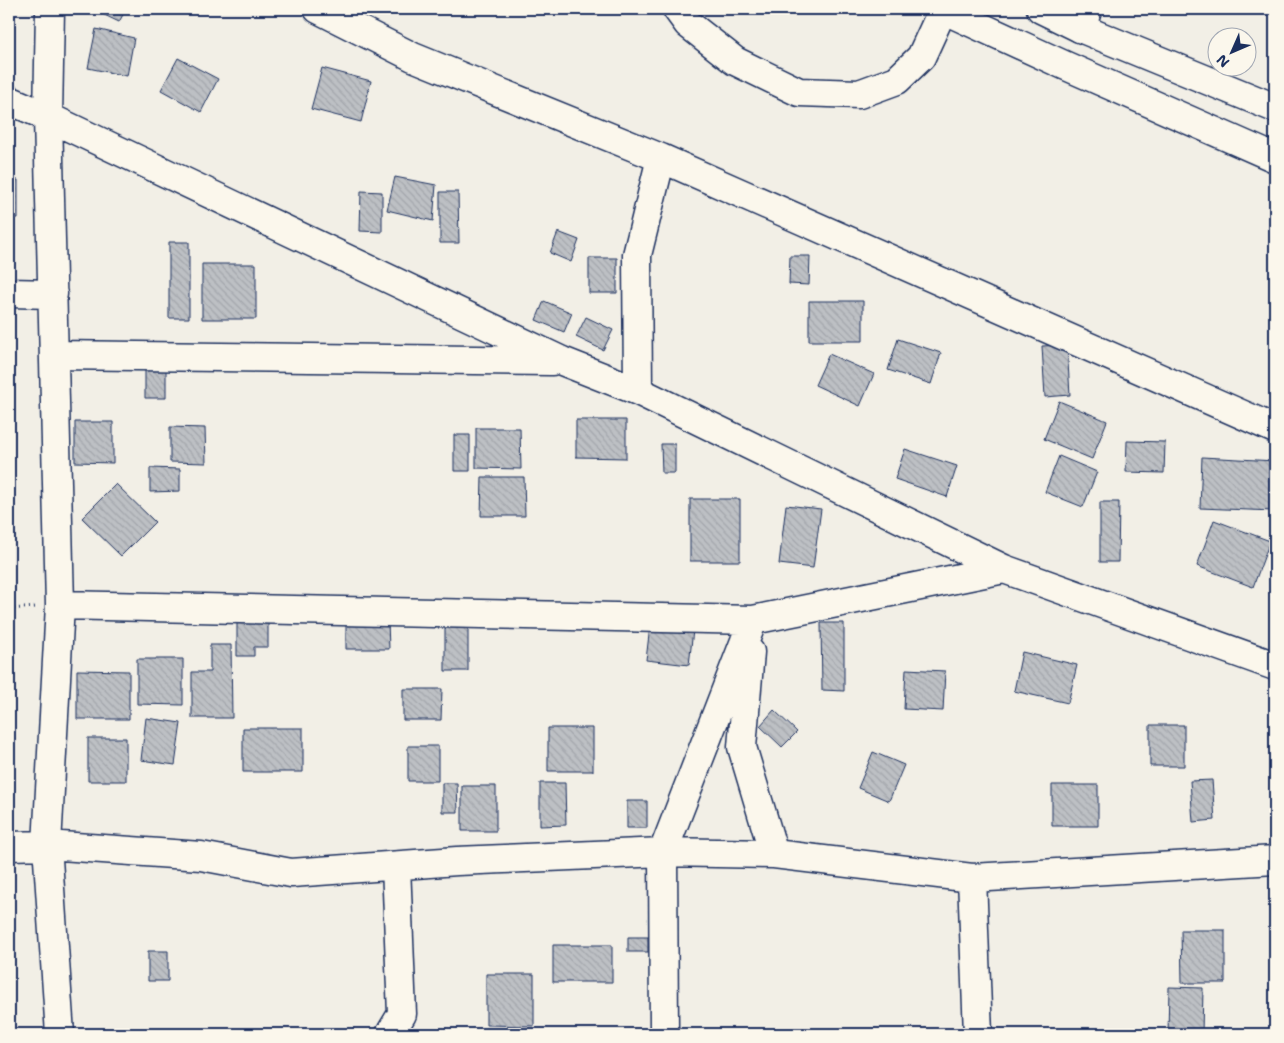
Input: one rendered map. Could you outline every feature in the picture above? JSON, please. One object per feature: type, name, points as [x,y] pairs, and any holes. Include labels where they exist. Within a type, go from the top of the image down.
[{"type":"street","points":[[50,9],[48,117],[60,605],[47,845],[60,1034]]},
{"type":"street","points":[[318,9],[412,57],[660,158],[1275,429]]},
{"type":"street","points":[[677,9],[688,24],[735,61],[798,92],[859,94],[897,80],[921,56],[942,9],[1275,158]]},
{"type":"street","points":[[1041,9],[1084,18],[1275,108]]},
{"type":"street","points":[[1064,65],[1084,18]]},
{"type":"street","points":[[9,100],[562,361],[638,391],[1004,569],[1275,666]]},
{"type":"street","points":[[638,391],[637,255],[660,158]]},
{"type":"street","points":[[9,293],[53,294]]},
{"type":"street","points":[[54,355],[562,361]]},
{"type":"street","points":[[60,605],[752,620],[1004,569]]},
{"type":"street","points":[[664,1034],[663,852],[752,620]]},
{"type":"street","points":[[752,620],[742,746],[774,854]]},
{"type":"street","points":[[9,846],[47,845],[202,856],[291,873],[663,852],[774,854],[972,878],[1275,860]]},
{"type":"street","points":[[390,1034],[402,1014],[396,866]]},
{"type":"street","points":[[972,878],[978,1034]]},
{"type":"building","points":[[92,9],[126,9],[119,22]]},
{"type":"building","points":[[96,29],[134,38],[127,76],[88,68]]},
{"type":"building","points":[[178,58],[218,79],[201,112],[161,90]]},
{"type":"building","points":[[322,68],[371,81],[361,122],[311,109]]},
{"type":"building","points":[[395,177],[436,185],[433,221],[387,210]]},
{"type":"building","points":[[9,180],[18,180],[18,218],[9,218]]},
{"type":"building","points":[[361,191],[382,192],[382,232],[360,231]]},
{"type":"building","points":[[440,192],[458,192],[459,243],[440,243]]},
{"type":"building","points":[[558,232],[579,240],[571,262],[550,253]]},
{"type":"building","points":[[169,242],[189,242],[189,318],[169,318]]},
{"type":"building","points":[[790,256],[810,256],[809,285],[789,284]]},
{"type":"building","points":[[589,258],[617,258],[617,293],[589,293]]},
{"type":"building","points":[[202,264],[256,264],[256,319],[202,319]]},
{"type":"building","points":[[544,301],[572,313],[564,332],[536,320]]},
{"type":"building","points":[[809,301],[863,301],[863,341],[809,341]]},
{"type":"building","points":[[586,317],[613,330],[603,350],[576,337]]},
{"type":"building","points":[[898,339],[941,353],[931,384],[888,370]]},
{"type":"building","points":[[1067,345],[1070,395],[1045,397],[1042,346]]},
{"type":"building","points":[[829,354],[874,374],[860,406],[815,385]]},
{"type":"building","points":[[145,368],[166,368],[166,398],[145,398]]},
{"type":"building","points":[[1059,401],[1107,421],[1092,459],[1044,439]]},
{"type":"building","points":[[576,420],[626,420],[626,458],[576,457]]},
{"type":"building","points":[[75,422],[113,422],[113,463],[75,462]]},
{"type":"building","points":[[170,427],[205,428],[206,463],[170,462]]},
{"type":"building","points":[[476,428],[520,428],[521,469],[476,468]]},
{"type":"building","points":[[454,435],[470,435],[470,471],[454,471]]},
{"type":"building","points":[[1127,441],[1165,442],[1164,473],[1126,472]]},
{"type":"building","points":[[661,444],[675,444],[675,473],[662,473]]},
{"type":"building","points":[[905,449],[957,466],[947,497],[895,479]]},
{"type":"building","points":[[1059,456],[1097,472],[1083,507],[1045,492]]},
{"type":"building","points":[[1202,457],[1275,461],[1273,511],[1200,508]]},
{"type":"building","points":[[150,468],[180,469],[180,491],[150,492]]},
{"type":"building","points":[[482,477],[524,477],[525,516],[481,516]]},
{"type":"building","points":[[116,484],[155,522],[121,556],[82,518]]},
{"type":"building","points":[[690,499],[740,499],[740,561],[690,561]]},
{"type":"building","points":[[1100,502],[1119,502],[1118,562],[1100,562]]},
{"type":"building","points":[[786,505],[821,509],[813,568],[779,564]]},
{"type":"building","points":[[1214,520],[1270,541],[1253,587],[1197,566]]},
{"type":"building","points":[[237,621],[268,621],[268,647],[254,647],[254,656],[237,656]]},
{"type":"building","points":[[346,621],[388,621],[389,649],[346,649]]},
{"type":"building","points":[[821,623],[844,623],[844,691],[822,690]]},
{"type":"building","points":[[445,626],[468,626],[468,671],[445,671]]},
{"type":"building","points":[[650,626],[693,630],[689,665],[646,660]]},
{"type":"building","points":[[210,645],[231,645],[232,718],[192,718],[192,672],[210,672]]},
{"type":"building","points":[[1022,652],[1077,665],[1068,703],[1014,691]]},
{"type":"building","points":[[137,659],[183,659],[183,705],[137,704]]},
{"type":"building","points":[[906,669],[945,671],[943,711],[904,709]]},
{"type":"building","points":[[77,670],[129,671],[129,719],[77,719]]},
{"type":"building","points":[[403,689],[442,689],[441,720],[403,720]]},
{"type":"building","points":[[774,710],[797,732],[782,747],[760,726]]},
{"type":"building","points":[[146,718],[181,723],[175,765],[141,760]]},
{"type":"building","points":[[1150,725],[1184,725],[1184,766],[1150,766]]},
{"type":"building","points":[[243,728],[303,728],[303,772],[243,772]]},
{"type":"building","points":[[548,728],[593,728],[593,771],[548,771]]},
{"type":"building","points":[[88,738],[126,738],[126,781],[88,781]]},
{"type":"building","points":[[408,746],[438,746],[438,781],[408,781]]},
{"type":"building","points":[[873,752],[904,765],[889,801],[858,788]]},
{"type":"building","points":[[1212,780],[1215,820],[1193,822],[1190,781]]},
{"type":"building","points":[[442,783],[457,783],[458,812],[442,812]]},
{"type":"building","points":[[540,783],[565,783],[566,825],[540,826]]},
{"type":"building","points":[[1052,785],[1098,785],[1098,826],[1052,826]]},
{"type":"building","points":[[462,786],[496,786],[496,831],[462,831]]},
{"type":"building","points":[[627,801],[647,801],[647,828],[627,828]]},
{"type":"building","points":[[1181,930],[1225,930],[1225,983],[1182,983]]},
{"type":"building","points":[[628,937],[648,937],[648,952],[628,952]]},
{"type":"building","points":[[553,945],[612,945],[612,982],[553,982]]},
{"type":"building","points":[[148,951],[168,951],[168,981],[148,981]]},
{"type":"building","points":[[486,974],[534,974],[534,1026],[486,1025]]},
{"type":"building","points":[[1169,987],[1203,988],[1202,1034],[1168,1034]]}]
